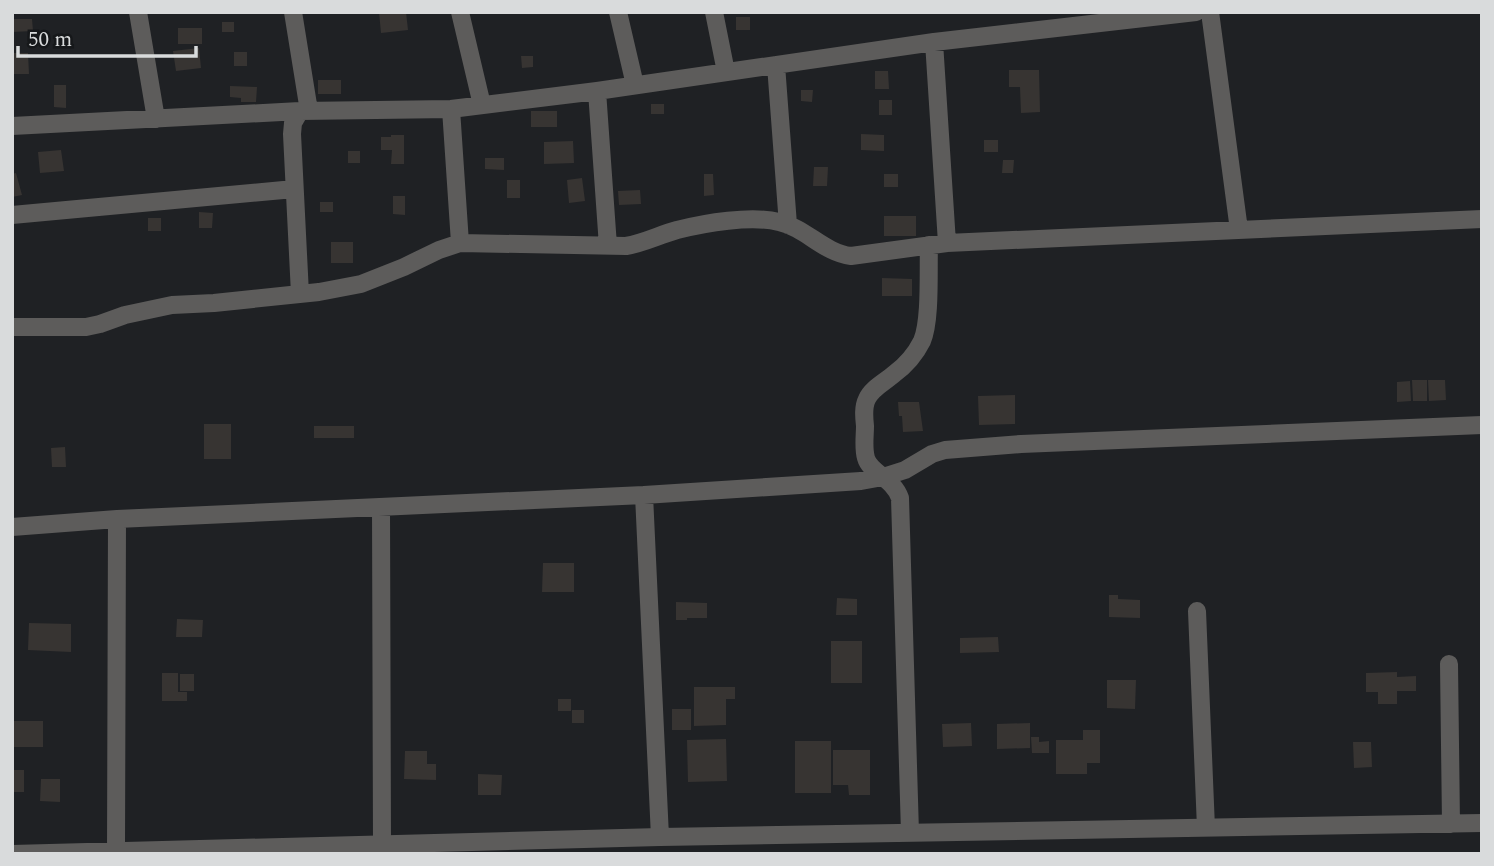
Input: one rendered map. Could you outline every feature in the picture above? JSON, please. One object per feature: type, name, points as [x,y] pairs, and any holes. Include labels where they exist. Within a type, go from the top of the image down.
[{"type":"street","points":[[138,12],[156,119]]},
{"type":"street","points":[[293,12],[305,111]]},
{"type":"street","points":[[460,12],[482,105]]},
{"type":"street","points":[[618,12],[635,85]]},
{"type":"street","points":[[714,12],[726,72]]},
{"type":"street","points":[[12,126],[305,111],[451,109],[597,91],[934,42],[1196,12]]},
{"type":"street","points":[[1210,12],[1239,230]]},
{"type":"street","points":[[934,42],[947,243]]},
{"type":"street","points":[[776,65],[788,225]]},
{"type":"street","points":[[597,91],[608,246]]},
{"type":"street","points":[[451,109],[460,243]]},
{"type":"street","points":[[300,294],[292,134],[293,123],[305,111]]},
{"type":"street","points":[[12,215],[294,190]]},
{"type":"street","points":[[12,327],[86,327],[135,312],[172,305],[319,292],[361,284],[460,243],[626,246],[641,244],[675,231],[742,220],[777,221],[808,235],[840,255],[851,256],[929,244],[1482,219]]},
{"type":"street","points":[[910,833],[901,507],[897,489],[868,463],[865,456],[865,403],[872,391],[896,373],[910,358],[924,337],[927,329],[929,244]]},
{"type":"street","points":[[12,527],[117,519],[644,495],[861,481],[905,470],[932,454],[945,450],[1021,444],[1482,425]]},
{"type":"street","points":[[644,495],[660,837]]},
{"type":"street","points":[[381,507],[382,845]]},
{"type":"street","points":[[116,852],[117,519]]},
{"type":"street","points":[[1198,611],[1206,828]]},
{"type":"street","points":[[1449,664],[1451,824]]},
{"type":"street","points":[[12,853],[660,837],[1482,823]]},
{"type":"building","points":[[379,12],[406,12],[408,30],[381,33]]},
{"type":"building","points":[[736,17],[750,17],[750,30],[736,30]]},
{"type":"building","points":[[12,19],[32,19],[33,31],[12,32]]},
{"type":"building","points":[[222,22],[234,22],[234,32],[222,32]]},
{"type":"building","points":[[178,28],[202,28],[202,44],[178,44]]},
{"type":"building","points":[[199,48],[201,68],[176,71],[173,51]]},
{"type":"building","points":[[234,52],[247,52],[247,66],[234,66]]},
{"type":"building","points":[[12,53],[28,53],[29,74],[13,74]]},
{"type":"building","points":[[521,56],[533,56],[533,67],[522,68]]},
{"type":"building","points":[[1009,70],[1039,70],[1040,112],[1021,113],[1020,87],[1009,87]]},
{"type":"building","points":[[875,71],[888,71],[889,89],[875,89]]},
{"type":"building","points":[[318,80],[341,80],[341,94],[318,94]]},
{"type":"building","points":[[54,85],[66,85],[66,108],[54,107]]},
{"type":"building","points":[[230,86],[257,87],[256,102],[241,102],[241,98],[230,97]]},
{"type":"building","points":[[801,90],[813,90],[812,102],[801,101]]},
{"type":"building","points":[[879,100],[892,100],[892,115],[879,115]]},
{"type":"building","points":[[651,104],[664,104],[664,114],[651,114]]},
{"type":"building","points":[[531,111],[557,111],[557,127],[531,127]]},
{"type":"building","points":[[861,134],[884,135],[884,151],[861,150]]},
{"type":"building","points":[[404,135],[404,164],[391,164],[392,150],[381,150],[381,137]]},
{"type":"building","points":[[984,140],[998,140],[998,152],[984,152]]},
{"type":"building","points":[[573,141],[574,163],[544,164],[544,142]]},
{"type":"building","points":[[61,150],[64,171],[40,173],[38,152]]},
{"type":"building","points":[[348,151],[360,151],[360,163],[348,163]]},
{"type":"building","points":[[485,158],[504,158],[504,170],[485,169]]},
{"type":"building","points":[[1003,160],[1014,160],[1013,173],[1002,173]]},
{"type":"building","points":[[814,167],[828,167],[827,186],[813,186]]},
{"type":"building","points":[[16,173],[22,195],[12,197],[12,174]]},
{"type":"building","points":[[704,174],[713,174],[714,195],[704,196]]},
{"type":"building","points":[[884,174],[898,174],[898,187],[884,187]]},
{"type":"building","points":[[582,178],[585,201],[569,203],[567,180]]},
{"type":"building","points":[[507,180],[520,180],[520,198],[507,198]]},
{"type":"building","points":[[640,190],[641,204],[619,205],[618,191]]},
{"type":"building","points":[[393,196],[405,196],[405,215],[393,214]]},
{"type":"building","points":[[320,202],[333,202],[333,212],[320,212]]},
{"type":"building","points":[[199,212],[213,213],[212,228],[199,228]]},
{"type":"building","points":[[884,216],[916,216],[916,236],[884,236]]},
{"type":"building","points":[[148,218],[161,218],[161,231],[148,231]]},
{"type":"building","points":[[331,242],[353,242],[353,263],[331,263]]},
{"type":"building","points":[[882,278],[912,279],[912,296],[882,296]]},
{"type":"building","points":[[1412,380],[1427,380],[1427,401],[1413,401]]},
{"type":"building","points":[[1428,380],[1445,380],[1446,400],[1429,401]]},
{"type":"building","points":[[1410,381],[1411,401],[1397,402],[1397,382]]},
{"type":"building","points":[[1015,395],[1015,424],[979,425],[978,396]]},
{"type":"building","points":[[898,402],[919,402],[923,431],[903,432]]},
{"type":"building","points":[[204,424],[231,424],[231,459],[204,459]]},
{"type":"building","points":[[314,426],[354,426],[354,438],[314,438]]},
{"type":"building","points":[[65,447],[66,467],[52,467],[51,448]]},
{"type":"building","points":[[543,563],[574,563],[574,592],[542,592]]},
{"type":"building","points":[[1109,595],[1118,595],[1118,599],[1140,600],[1140,618],[1109,617]]},
{"type":"building","points":[[837,598],[857,599],[857,615],[836,615]]},
{"type":"building","points":[[676,602],[707,603],[707,618],[676,620]]},
{"type":"building","points":[[177,619],[203,620],[202,637],[176,637]]},
{"type":"building","points":[[29,623],[71,624],[71,652],[28,650]]},
{"type":"building","points":[[998,637],[999,652],[960,653],[960,638]]},
{"type":"building","points":[[831,641],[862,641],[862,683],[831,683]]},
{"type":"building","points":[[1397,672],[1397,677],[1416,676],[1416,691],[1397,691],[1397,704],[1378,704],[1378,692],[1366,692],[1366,673]]},
{"type":"building","points":[[162,673],[178,673],[178,692],[187,692],[187,701],[162,701]]},
{"type":"building","points":[[180,674],[194,674],[194,691],[180,691]]},
{"type":"building","points":[[1107,680],[1136,680],[1135,709],[1107,708]]},
{"type":"building","points":[[694,687],[735,687],[735,699],[726,699],[726,725],[694,726]]},
{"type":"building","points":[[558,699],[571,699],[571,711],[558,711]]},
{"type":"building","points":[[672,709],[691,709],[691,730],[672,730]]},
{"type":"building","points":[[572,710],[584,710],[584,723],[572,723]]},
{"type":"building","points":[[13,721],[43,721],[43,747],[13,747]]},
{"type":"building","points":[[971,723],[972,746],[943,747],[942,724]]},
{"type":"building","points":[[1030,723],[1030,748],[997,749],[997,724]]},
{"type":"building","points":[[1083,730],[1100,730],[1100,763],[1087,763],[1087,774],[1056,774],[1056,740],[1083,740]]},
{"type":"building","points":[[1031,737],[1039,737],[1039,742],[1049,741],[1049,753],[1032,753]]},
{"type":"building","points":[[726,739],[727,781],[688,782],[687,740]]},
{"type":"building","points":[[795,741],[831,741],[831,793],[795,793]]},
{"type":"building","points":[[1353,742],[1371,742],[1372,767],[1354,768]]},
{"type":"building","points":[[833,750],[870,750],[870,795],[849,795],[848,785],[833,785]]},
{"type":"building","points":[[405,751],[427,751],[427,764],[436,764],[436,780],[404,779]]},
{"type":"building","points":[[12,770],[24,770],[24,792],[12,792]]},
{"type":"building","points":[[478,774],[502,775],[501,795],[478,795]]},
{"type":"building","points":[[41,779],[60,779],[60,802],[40,801]]}]
